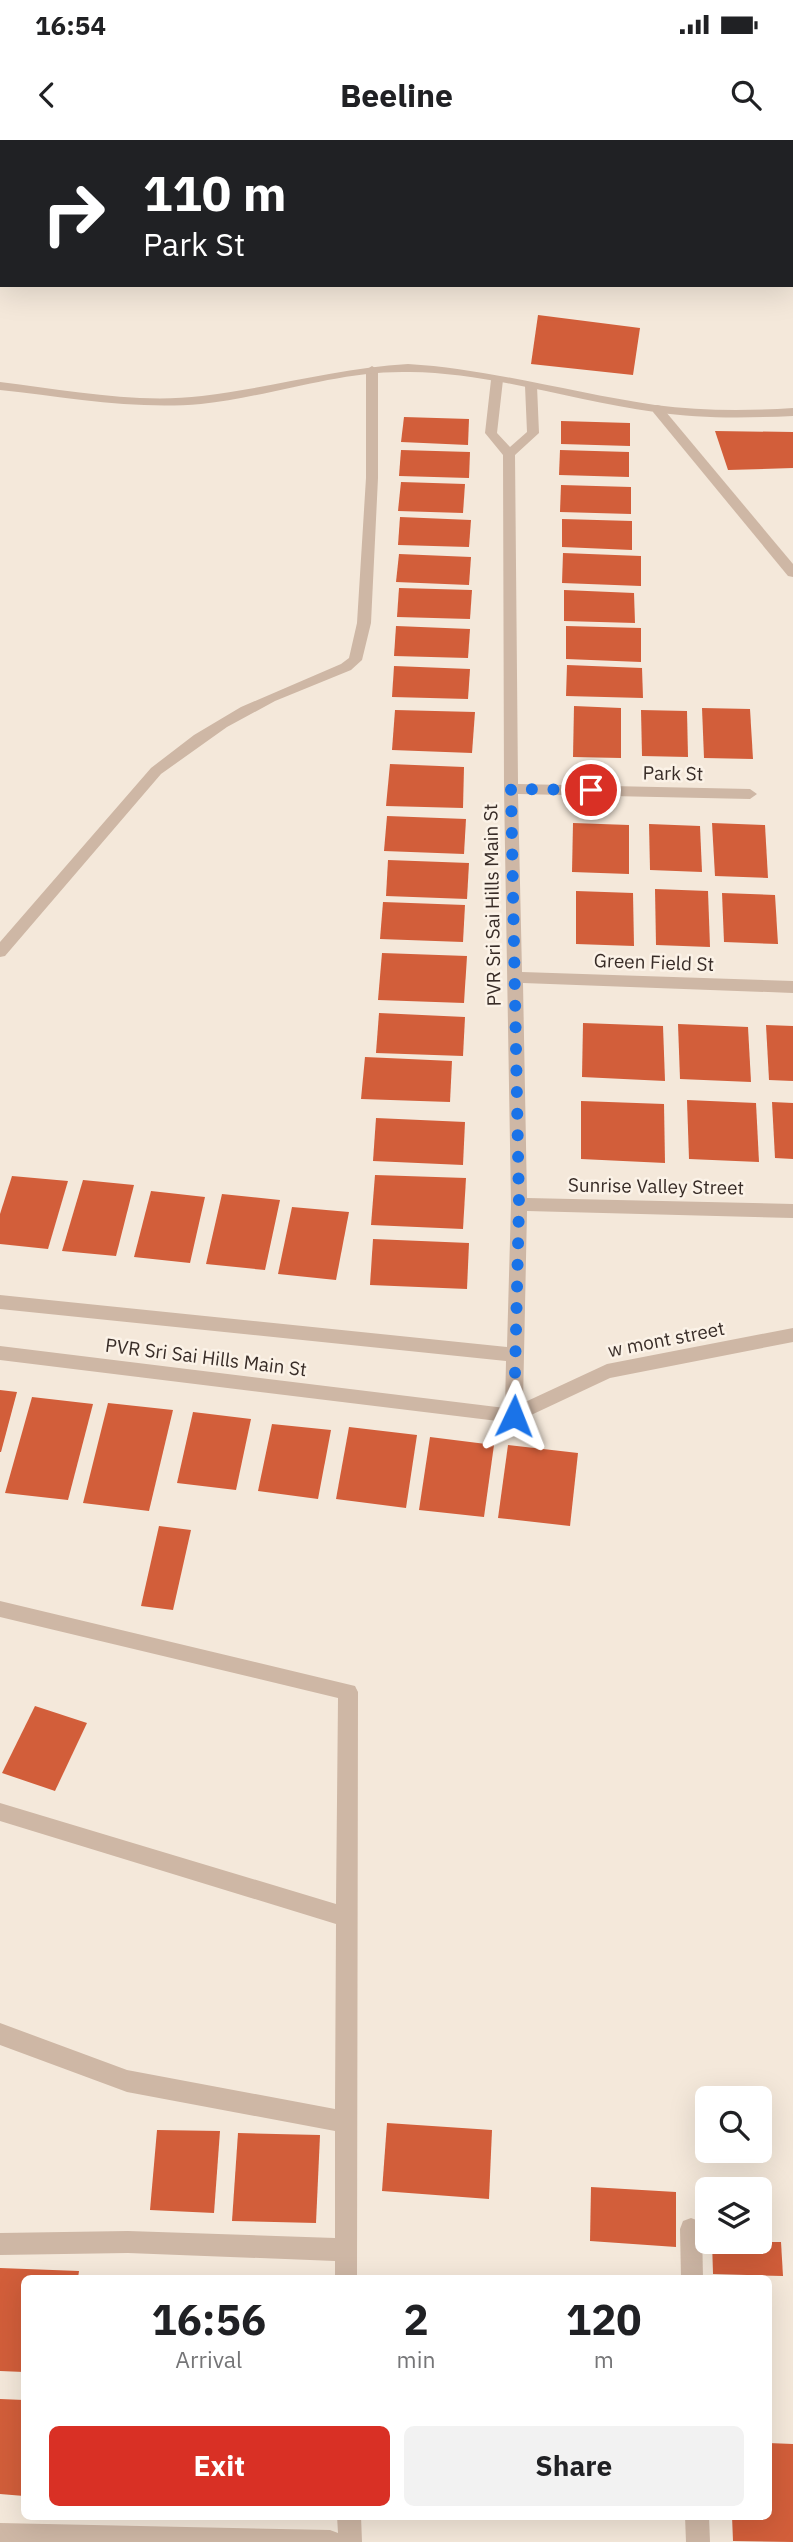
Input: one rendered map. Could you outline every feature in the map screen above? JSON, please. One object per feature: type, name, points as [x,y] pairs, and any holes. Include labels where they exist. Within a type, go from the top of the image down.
[{"type":"street","points":[[0,952],[156,771],[185,747],[251,706],[346,667],[355,660],[364,623],[372,478],[372,370]]},
{"type":"street","points":[[0,386],[146,402],[201,400],[372,370],[445,370],[657,409],[753,414],[793,412]]},
{"type":"street","points":[[497,380],[491,433],[509,454],[533,433],[531,386]]},
{"type":"street","points":[[657,409],[793,573]]},
{"type":"street","name":"PVR Sri Sai Hills Main St","points":[[0,1353],[514,1416],[519,1204],[511,789],[509,454]]},
{"type":"street","name":"Park St","points":[[511,789],[750,794]]},
{"type":"street","name":"Green Field St","points":[[514,976],[793,987]]},
{"type":"street","name":"Sunrise Valley Street","points":[[519,1204],[793,1211]]},
{"type":"street","name":"PVR Sri Sai Hills Main St","points":[[0,1302],[516,1355]]},
{"type":"street","name":"w mont street","points":[[514,1416],[607,1371],[793,1335]]},
{"type":"street","points":[[0,1609],[348,1692],[346,2275]]},
{"type":"street","points":[[0,1812],[346,1917]]},
{"type":"street","points":[[0,2034],[127,2081],[346,2122]]},
{"type":"street","points":[[691,2229],[692,2275]]},
{"type":"street","points":[[0,2244],[128,2242],[345,2250]]},
{"type":"street","points":[[349,2520],[350,2542]]},
{"type":"street","points":[[697,2520],[698,2542]]},
{"type":"street","points":[[0,2535],[330,2542]]},
{"type":"building","points":[[538,315],[640,328],[633,375],[531,364]]},
{"type":"building","points":[[404,417],[469,419],[468,445],[401,442]]},
{"type":"building","points":[[561,421],[630,423],[630,446],[561,444]]},
{"type":"building","points":[[715,431],[793,432],[793,468],[728,470]]},
{"type":"building","points":[[401,450],[470,452],[469,478],[399,476]]},
{"type":"building","points":[[560,450],[629,452],[629,477],[559,475]]},
{"type":"building","points":[[401,482],[465,484],[463,513],[398,511]]},
{"type":"building","points":[[561,485],[631,487],[631,514],[560,512]]},
{"type":"building","points":[[400,517],[471,520],[469,547],[398,545]]},
{"type":"building","points":[[562,519],[632,521],[632,550],[562,547]]},
{"type":"building","points":[[563,553],[641,556],[641,586],[562,583]]},
{"type":"building","points":[[399,554],[471,557],[469,585],[396,582]]},
{"type":"building","points":[[399,588],[472,590],[470,619],[397,617]]},
{"type":"building","points":[[564,590],[634,593],[635,623],[564,621]]},
{"type":"building","points":[[396,626],[470,629],[468,658],[394,656]]},
{"type":"building","points":[[566,626],[641,628],[641,662],[566,659]]},
{"type":"building","points":[[567,665],[642,668],[643,698],[566,696]]},
{"type":"building","points":[[394,666],[470,669],[468,699],[392,697]]},
{"type":"building","points":[[574,706],[621,708],[621,758],[573,757]]},
{"type":"building","points":[[702,708],[750,709],[753,759],[704,758]]},
{"type":"building","points":[[395,710],[475,712],[472,753],[392,750]]},
{"type":"building","points":[[641,710],[687,711],[688,757],[642,756]]},
{"type":"building","points":[[390,764],[464,767],[463,808],[386,806]]},
{"type":"building","points":[[387,816],[466,819],[464,854],[384,851]]},
{"type":"building","points":[[573,823],[629,825],[629,874],[572,872]]},
{"type":"building","points":[[712,823],[765,825],[768,878],[715,876]]},
{"type":"building","points":[[649,824],[700,826],[702,872],[650,870]]},
{"type":"building","points":[[388,860],[469,863],[467,899],[386,896]]},
{"type":"building","points":[[655,889],[708,891],[710,947],[656,945]]},
{"type":"building","points":[[576,891],[633,893],[634,946],[576,944]]},
{"type":"building","points":[[722,893],[775,895],[778,944],[724,942]]},
{"type":"building","points":[[383,902],[465,905],[463,942],[380,939]]},
{"type":"building","points":[[382,953],[467,956],[464,1003],[378,1000]]},
{"type":"building","points":[[379,1013],[465,1017],[463,1056],[376,1053]]},
{"type":"building","points":[[583,1023],[663,1026],[665,1081],[582,1077]]},
{"type":"building","points":[[678,1024],[748,1027],[751,1082],[680,1079]]},
{"type":"building","points":[[766,1025],[793,1026],[793,1081],[769,1080]]},
{"type":"building","points":[[365,1057],[452,1061],[450,1102],[361,1099]]},
{"type":"building","points":[[687,1100],[756,1103],[759,1162],[689,1159]]},
{"type":"building","points":[[581,1101],[664,1104],[665,1163],[581,1159]]},
{"type":"building","points":[[772,1102],[793,1103],[793,1159],[775,1158]]},
{"type":"building","points":[[376,1118],[465,1122],[463,1165],[373,1161]]},
{"type":"building","points":[[375,1175],[466,1178],[463,1229],[371,1225]]},
{"type":"building","points":[[12,1176],[68,1181],[48,1249],[0,1244],[0,1214]]},
{"type":"building","points":[[83,1180],[134,1185],[116,1256],[62,1251]]},
{"type":"building","points":[[151,1191],[205,1197],[190,1263],[134,1257]]},
{"type":"building","points":[[222,1194],[280,1200],[265,1270],[206,1264]]},
{"type":"building","points":[[292,1207],[349,1212],[336,1280],[278,1274]]},
{"type":"building","points":[[373,1239],[469,1243],[467,1289],[370,1285]]},
{"type":"building","points":[[0,1390],[17,1392],[1,1452],[0,1452]]},
{"type":"building","points":[[32,1397],[93,1404],[68,1500],[5,1493]]},
{"type":"building","points":[[108,1403],[173,1410],[149,1511],[83,1503]]},
{"type":"building","points":[[193,1412],[251,1419],[236,1490],[177,1483]]},
{"type":"building","points":[[272,1424],[331,1430],[318,1499],[258,1491]]},
{"type":"building","points":[[349,1427],[417,1435],[406,1508],[336,1499]]},
{"type":"building","points":[[430,1437],[494,1445],[484,1517],[419,1510]]},
{"type":"building","points":[[508,1445],[578,1453],[570,1526],[498,1518]]},
{"type":"building","points":[[159,1526],[191,1530],[173,1610],[141,1606]]},
{"type":"building","points":[[35,1706],[87,1723],[55,1791],[2,1773]]},
{"type":"building","points":[[387,2123],[492,2130],[489,2199],[382,2191]]},
{"type":"building","points":[[157,2130],[220,2131],[214,2213],[150,2210]]},
{"type":"building","points":[[238,2133],[320,2135],[316,2223],[232,2221]]},
{"type":"building","points":[[591,2187],[676,2192],[676,2247],[590,2241]]},
{"type":"building","points":[[772,2242],[781,2242],[783,2276],[713,2274],[712,2254],[772,2254]]},
{"type":"building","points":[[0,2268],[79,2271],[78,2275],[21,2275],[21,2372],[0,2371]]},
{"type":"building","points":[[0,2399],[21,2400],[21,2496],[0,2494]]},
{"type":"building","points":[[772,2443],[793,2444],[793,2542],[733,2541],[732,2520],[772,2520]]},
{"type":"route","points":[[514,1416],[519,1204],[511,789],[591,790]]}]
